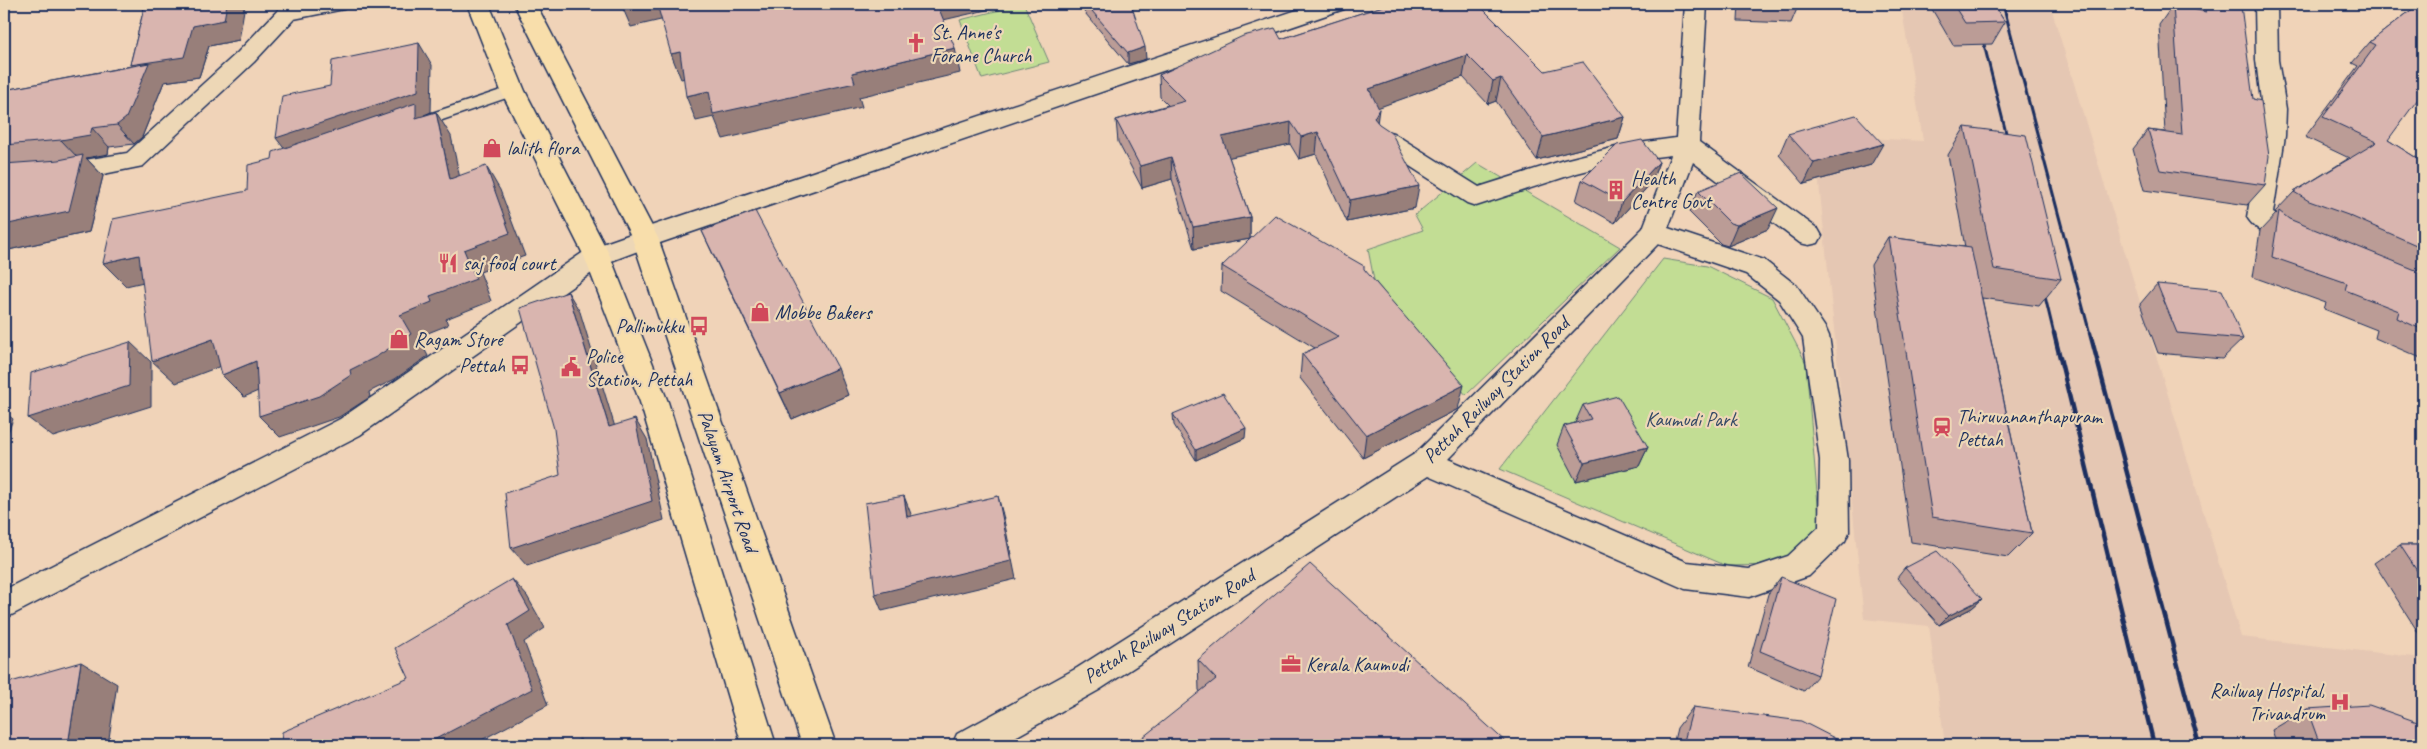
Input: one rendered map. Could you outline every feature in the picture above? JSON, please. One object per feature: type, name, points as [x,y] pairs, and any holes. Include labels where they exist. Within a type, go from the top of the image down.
[{"type":"main road","points":[[478,4],[513,90],[539,146],[597,256],[654,402],[759,745]]},
{"type":"main road","name":"Palayam Airport Road","points":[[525,4],[644,238],[819,745]]},
{"type":"street","points":[[4,176],[79,170],[134,160],[246,57],[288,14],[336,4]]},
{"type":"street","points":[[4,605],[350,426],[597,256],[644,238],[1336,4]]},
{"type":"street","name":"Pettah Railway Station Road","points":[[969,745],[1088,679],[1426,462],[1654,232],[1687,145],[1696,4]]},
{"type":"street","points":[[2266,4],[2267,60],[2274,109],[2274,136],[2260,217],[2280,230],[2326,247]]},
{"type":"street","points":[[1385,139],[1476,197],[1590,162],[1624,154],[1687,145],[1809,236]]},
{"type":"street","points":[[1426,462],[1685,575],[1748,583],[1798,566],[1834,532],[1834,460],[1816,336],[1788,293],[1755,267],[1654,232]]},
{"type":"lane","points":[[405,128],[513,90]]},
{"type":"shaded area","points":[[1901,4],[2050,4],[2241,637],[2423,658],[2423,745],[1945,745],[1929,626],[1864,619],[1814,135],[1923,141]]},
{"type":"green space","points":[[998,4],[1024,4],[1049,62],[982,79],[960,20],[1000,10]]},
{"type":"green space","points":[[1477,163],[1620,247],[1466,395],[1374,280],[1368,249],[1423,230],[1415,215]]},
{"type":"green space","name":"Kaumudi Park","points":[[1663,259],[1707,266],[1772,298],[1806,363],[1820,528],[1776,565],[1727,566],[1500,469]]},
{"type":"building","points":[[145,4],[227,4],[224,20],[193,26],[184,57],[130,65]]},
{"type":"building","points":[[657,4],[937,4],[955,48],[852,73],[855,83],[713,114],[709,91],[686,96],[680,52],[671,54]]},
{"type":"building","points":[[1086,4],[1131,4],[1145,47],[1128,53]]},
{"type":"building","points":[[1389,4],[1478,4],[1545,71],[1583,62],[1625,117],[1543,137],[1501,78],[1493,81],[1467,55],[1369,89],[1379,109],[1374,118],[1391,132],[1419,186],[1350,200],[1318,132],[1301,137],[1291,122],[1222,137],[1250,217],[1193,227],[1171,157],[1140,166],[1116,120],[1185,101],[1159,75],[1243,36],[1275,28],[1281,39]]},
{"type":"building","points":[[1953,4],[1993,4],[2005,22],[1965,23]]},
{"type":"building","points":[[2205,4],[2241,6],[2253,99],[2261,101],[2269,156],[2265,185],[2160,170],[2148,130],[2182,135],[2173,5],[2206,12]]},
{"type":"building","points":[[2419,4],[2423,4],[2423,92],[2388,140],[2423,162],[2423,248],[2348,215],[2309,201],[2294,192],[2377,142],[2323,117],[2376,45],[2370,42]]},
{"type":"building","points":[[419,43],[418,91],[276,138],[282,96],[330,86],[332,61]]},
{"type":"building","points":[[149,63],[126,118],[117,125],[92,128],[90,135],[61,140],[4,145],[4,90]]},
{"type":"building","points":[[416,103],[416,118],[436,112],[450,179],[486,166],[510,233],[464,250],[476,279],[430,296],[432,302],[400,315],[411,334],[376,357],[350,370],[351,375],[319,396],[259,416],[256,361],[222,375],[213,339],[152,361],[139,255],[103,263],[113,219],[247,191],[248,165],[272,159],[273,152]]},
{"type":"building","points":[[1856,115],[1883,144],[1814,163],[1788,134]]},
{"type":"building","points":[[1965,127],[2026,135],[2061,279],[1994,269]]},
{"type":"building","points":[[1642,140],[1659,162],[1622,202],[1582,180],[1617,145]]},
{"type":"building","points":[[83,155],[69,211],[4,225],[4,164],[59,160]]},
{"type":"building","points":[[1741,173],[1778,208],[1737,225],[1730,223],[1698,191]]},
{"type":"building","points":[[755,211],[838,368],[780,393],[702,231]]},
{"type":"building","points":[[2279,211],[2289,219],[2423,273],[2423,330],[2397,318],[2399,311],[2345,290],[2347,283],[2272,257]]},
{"type":"building","points":[[1275,215],[1364,266],[1364,269],[1464,385],[1366,435],[1302,354],[1339,337],[1222,266]]},
{"type":"building","points":[[1888,237],[1971,248],[2032,533],[1932,517]]},
{"type":"building","points":[[2157,284],[2222,290],[2243,339],[2177,333]]},
{"type":"building","points":[[568,292],[609,427],[635,419],[652,501],[511,548],[505,493],[560,475],[554,429],[520,308]]},
{"type":"building","points":[[130,342],[129,386],[28,418],[31,373]]},
{"type":"building","points":[[1223,393],[1246,428],[1196,450],[1173,414]]},
{"type":"building","points":[[1618,396],[1648,447],[1584,463],[1564,426],[1591,419],[1583,405]]},
{"type":"building","points":[[904,496],[907,517],[998,496],[1011,561],[875,594],[865,503]]},
{"type":"building","points":[[2400,545],[2423,545],[2423,580]]},
{"type":"building","points":[[1937,551],[1982,599],[1948,616],[1905,568]]},
{"type":"building","name":"Kerala Kaumudi","points":[[1310,564],[1509,745],[1133,745],[1216,679],[1198,660]]},
{"type":"building","points":[[1781,577],[1836,599],[1818,675],[1760,651]]},
{"type":"building","points":[[512,579],[530,611],[508,625],[532,689],[424,745],[283,745],[282,732],[409,678],[395,648]]},
{"type":"building","points":[[81,662],[68,745],[4,745],[4,684]]},
{"type":"building","points":[[2369,705],[2423,724],[2423,745],[2320,745],[2307,709]]},
{"type":"building","points":[[1693,707],[1801,721],[1848,745],[1683,745]]},
{"type":"building","points":[[580,739],[583,745],[569,745]]},
{"type":"railway","points":[[1974,4],[2009,145]]},
{"type":"railway","points":[[2003,4],[2090,334]]},
{"type":"railway","points":[[2042,284],[2054,334]]},
{"type":"railway","points":[[2054,333],[2154,745]]},
{"type":"railway","points":[[2090,333],[2199,745]]},
{"type":"place","name":"St. Anne's Forane Church","points":[[916,43]]},
{"type":"place","name":"lalith flora","points":[[492,148]]},
{"type":"place","name":"Health Centre Govt","points":[[1616,190]]},
{"type":"place","name":"saj food court","points":[[448,263]]},
{"type":"place","name":"Mobbe Bakers","points":[[760,312]]},
{"type":"place","name":"Pallimukku","points":[[699,326]]},
{"type":"place","name":"Ragam Store","points":[[399,339]]},
{"type":"place","name":"Pettah","points":[[520,365]]},
{"type":"place","name":"Police Station, Pettah","points":[[571,367]]},
{"type":"place","name":"Thiruvananthapuram Pettah","points":[[1942,427]]},
{"type":"place","name":"Kerala Kaumudi","points":[[1291,664]]},
{"type":"place","name":"Railway Hospital, Trivandrum","points":[[2340,702]]}]
